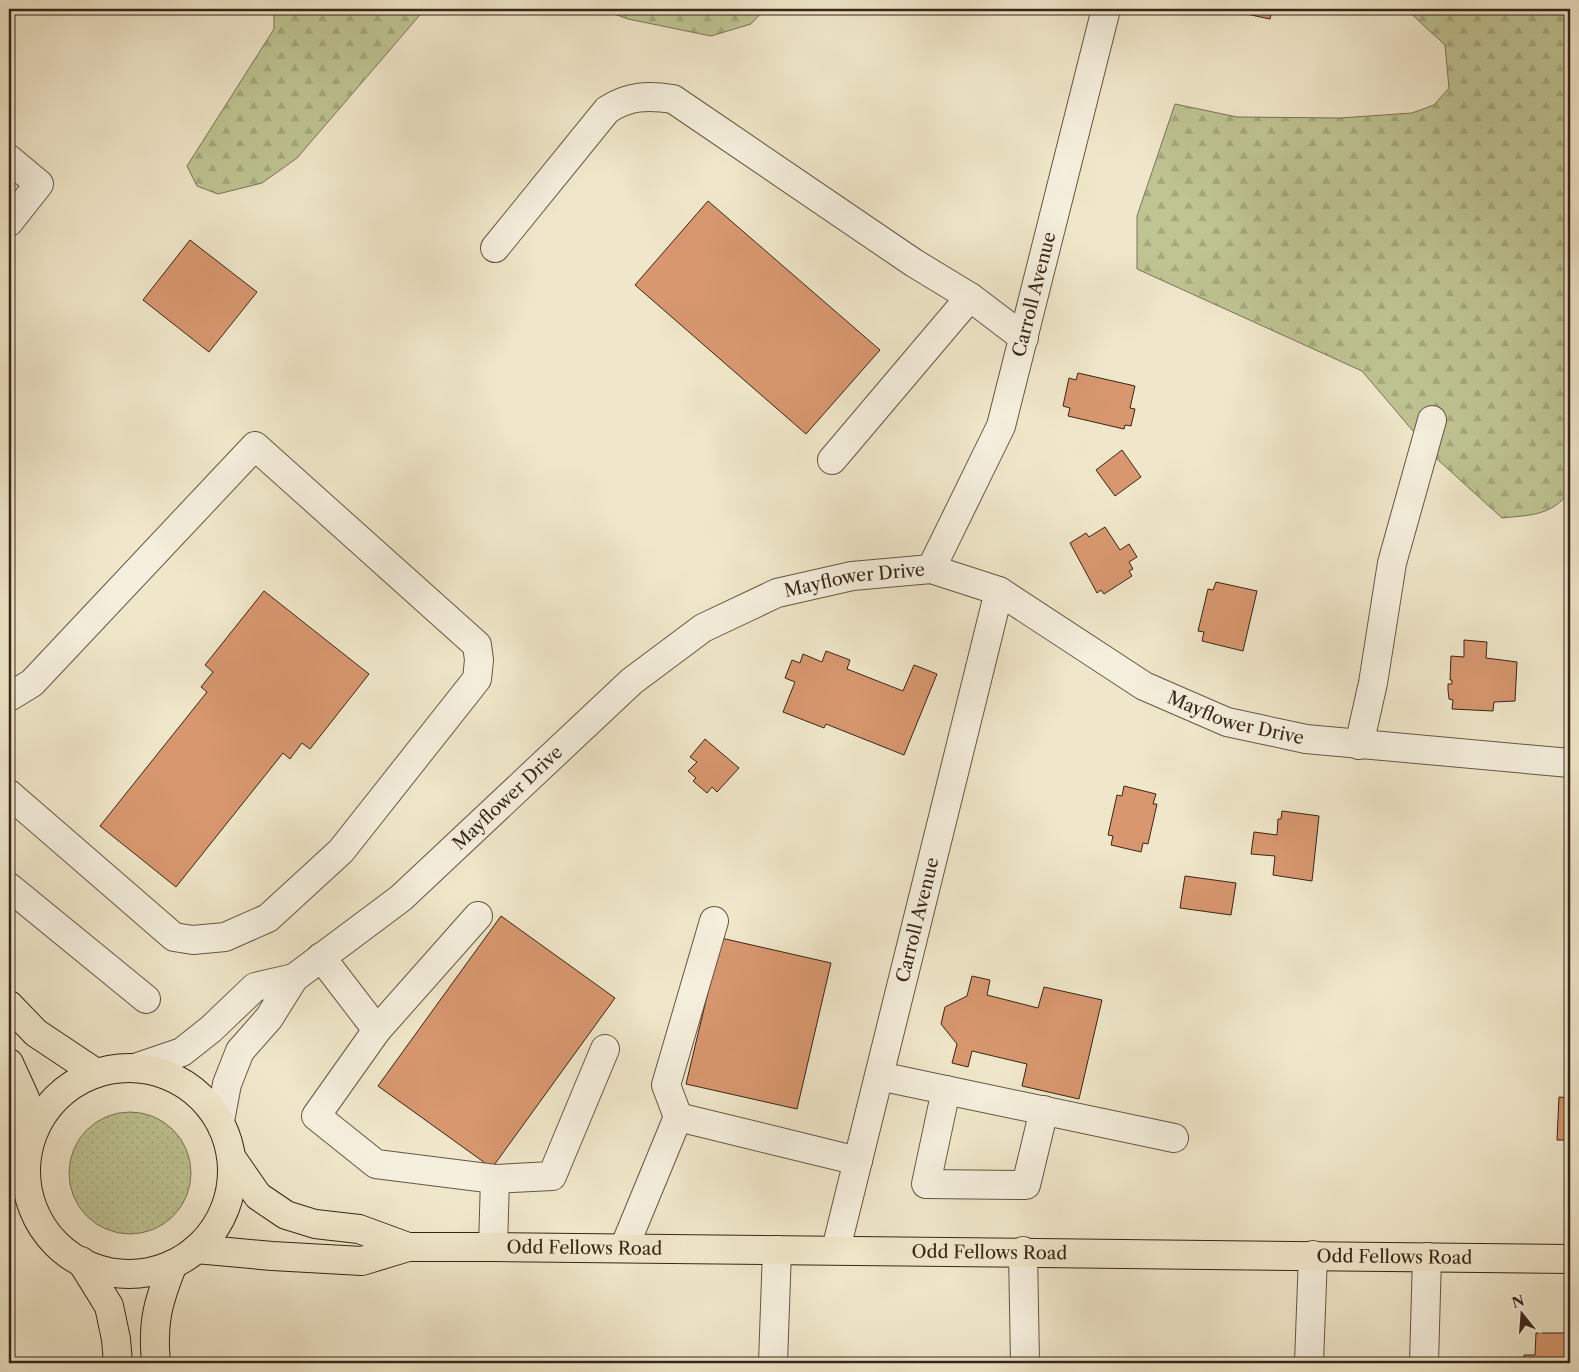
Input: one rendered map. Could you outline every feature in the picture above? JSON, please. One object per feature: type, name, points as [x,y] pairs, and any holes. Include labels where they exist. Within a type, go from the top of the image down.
[{"type":"main road","points":[[9,1005],[36,1033],[96,1073]]},
{"type":"main road","points":[[9,1063],[25,1098],[28,1145],[25,1176],[32,1207],[47,1235],[70,1256],[99,1270],[130,1275],[159,1270],[185,1258],[207,1240],[223,1216],[232,1189],[233,1160],[226,1132],[212,1106],[191,1087],[160,1071],[125,1067],[96,1073],[62,1092],[41,1116],[28,1145]]},
{"type":"main road","name":"Odd Fellows Road","points":[[233,1160],[258,1196],[286,1215],[315,1224],[360,1228],[408,1247]]},
{"type":"main road","name":"Odd Fellows Road","points":[[196,1249],[272,1256],[362,1261],[408,1247],[836,1249],[1570,1258]]},
{"type":"main road","points":[[81,1261],[108,1306],[116,1338],[118,1363]]},
{"type":"main road","points":[[156,1363],[154,1336],[158,1302],[173,1264]]},
{"type":"street","name":"Carroll Avenue","points":[[931,569],[1000,426],[1024,338],[1106,9]]},
{"type":"street","points":[[495,248],[607,110],[618,103],[636,97],[653,96],[673,99],[914,263],[970,297],[1024,338]]},
{"type":"street","points":[[9,159],[39,184],[9,222]]},
{"type":"street","points":[[832,460],[970,297]]},
{"type":"street","points":[[1359,745],[1374,682],[1394,554],[1432,420]]},
{"type":"street","points":[[9,697],[32,683],[255,446],[477,645],[479,660],[477,679],[341,851],[268,918],[225,937],[194,940],[174,937],[9,794]]},
{"type":"street","name":"Mayflower Drive","points":[[220,1122],[227,1084],[240,1051],[269,1018],[294,978],[401,898],[632,681],[703,628],[777,593],[852,576],[931,569],[999,592],[1144,686],[1219,718],[1306,739],[1570,763]]},
{"type":"street","name":"Carroll Avenue","points":[[836,1249],[999,592]]},
{"type":"street","points":[[9,886],[146,999]]},
{"type":"street","points":[[478,916],[377,1030],[316,1116],[376,1164],[495,1179],[552,1176],[605,1049]]},
{"type":"street","points":[[624,1248],[678,1117],[666,1085],[714,921]]},
{"type":"street","points":[[321,957],[377,1030]]},
{"type":"street","name":"Mayflower Drive","points":[[135,1068],[182,1052],[211,1029],[255,987],[294,978]]},
{"type":"street","points":[[879,1076],[1174,1138]]},
{"type":"street","points":[[946,1090],[926,1184],[1026,1185],[1044,1110]]},
{"type":"street","points":[[678,1117],[858,1161]]},
{"type":"street","points":[[493,1247],[495,1179]]},
{"type":"street","points":[[773,1363],[777,1250]]},
{"type":"street","points":[[1023,1252],[1025,1363]]},
{"type":"street","points":[[1310,1363],[1313,1255]]},
{"type":"street","points":[[1424,1363],[1427,1257]]},
{"type":"green space","points":[[274,9],[425,9],[297,158],[262,183],[218,194],[197,186],[187,166],[274,29]]},
{"type":"green space","points":[[600,9],[765,9],[751,24],[711,36],[628,19]]},
{"type":"green space","points":[[1406,9],[1570,9],[1570,491],[1556,505],[1540,513],[1502,518],[1436,458],[1362,371],[1137,269],[1137,216],[1175,104],[1237,117],[1340,118],[1412,113],[1434,105],[1449,88],[1445,45]]},
{"type":"green space","points":[[130,1112],[153,1117],[173,1130],[186,1150],[191,1173],[186,1196],[173,1216],[153,1229],[130,1234],[107,1229],[87,1216],[74,1196],[69,1173],[74,1150],[87,1130],[107,1117]]},
{"type":"building","points":[[1223,9],[1272,9],[1270,19]]},
{"type":"building","points":[[708,201],[880,350],[806,434],[635,285]]},
{"type":"building","points":[[190,240],[257,292],[209,352],[143,300]]},
{"type":"building","points":[[1078,373],[1135,386],[1130,408],[1135,409],[1131,426],[1125,425],[1124,429],[1068,416],[1070,408],[1063,406],[1069,378],[1076,380]]},
{"type":"building","points":[[1122,450],[1141,477],[1115,496],[1096,470]]},
{"type":"building","points":[[1105,527],[1120,550],[1129,544],[1137,557],[1129,562],[1133,569],[1129,571],[1132,576],[1104,594],[1101,590],[1097,593],[1070,543],[1086,533],[1089,537]]},
{"type":"building","points":[[1216,582],[1257,591],[1243,651],[1202,641],[1204,632],[1198,631],[1208,589],[1213,590]]},
{"type":"building","points":[[264,591],[369,674],[310,749],[302,743],[290,759],[283,753],[176,887],[100,826],[207,692],[201,687],[213,672],[205,665]]},
{"type":"building","points":[[1464,640],[1487,642],[1486,658],[1517,662],[1515,701],[1494,702],[1493,711],[1452,709],[1453,700],[1449,699],[1448,690],[1448,684],[1452,684],[1452,680],[1450,680],[1451,656],[1464,657]]},
{"type":"building","points":[[826,651],[850,660],[847,669],[903,691],[914,665],[937,674],[904,755],[826,724],[824,728],[783,712],[795,682],[785,678],[792,660],[800,663],[803,654],[822,662]]},
{"type":"building","points":[[705,739],[739,768],[717,792],[712,787],[707,793],[693,781],[696,778],[688,771],[697,762],[690,757]]},
{"type":"building","points":[[1124,786],[1156,794],[1153,804],[1157,804],[1148,844],[1143,843],[1141,852],[1111,845],[1113,836],[1108,835],[1117,795],[1122,796]]},
{"type":"building","points":[[1282,811],[1319,816],[1312,881],[1273,875],[1275,856],[1251,854],[1254,832],[1277,835],[1278,819],[1281,819]]},
{"type":"building","points":[[1185,876],[1236,883],[1231,915],[1180,908]]},
{"type":"building","points":[[501,916],[615,998],[492,1168],[378,1086]]},
{"type":"building","points":[[721,938],[831,963],[797,1109],[686,1084]]},
{"type":"building","points":[[972,976],[990,980],[987,995],[1038,1008],[1044,987],[1102,1000],[1079,1099],[1022,1086],[1027,1064],[972,1051],[968,1067],[952,1063],[957,1044],[941,1024],[945,1007],[967,996]]},
{"type":"building","points":[[1559,1097],[1570,1098],[1570,1140],[1557,1140]]},
{"type":"building","points":[[1536,1333],[1570,1333],[1570,1363],[1524,1363],[1524,1355],[1535,1355]]}]
